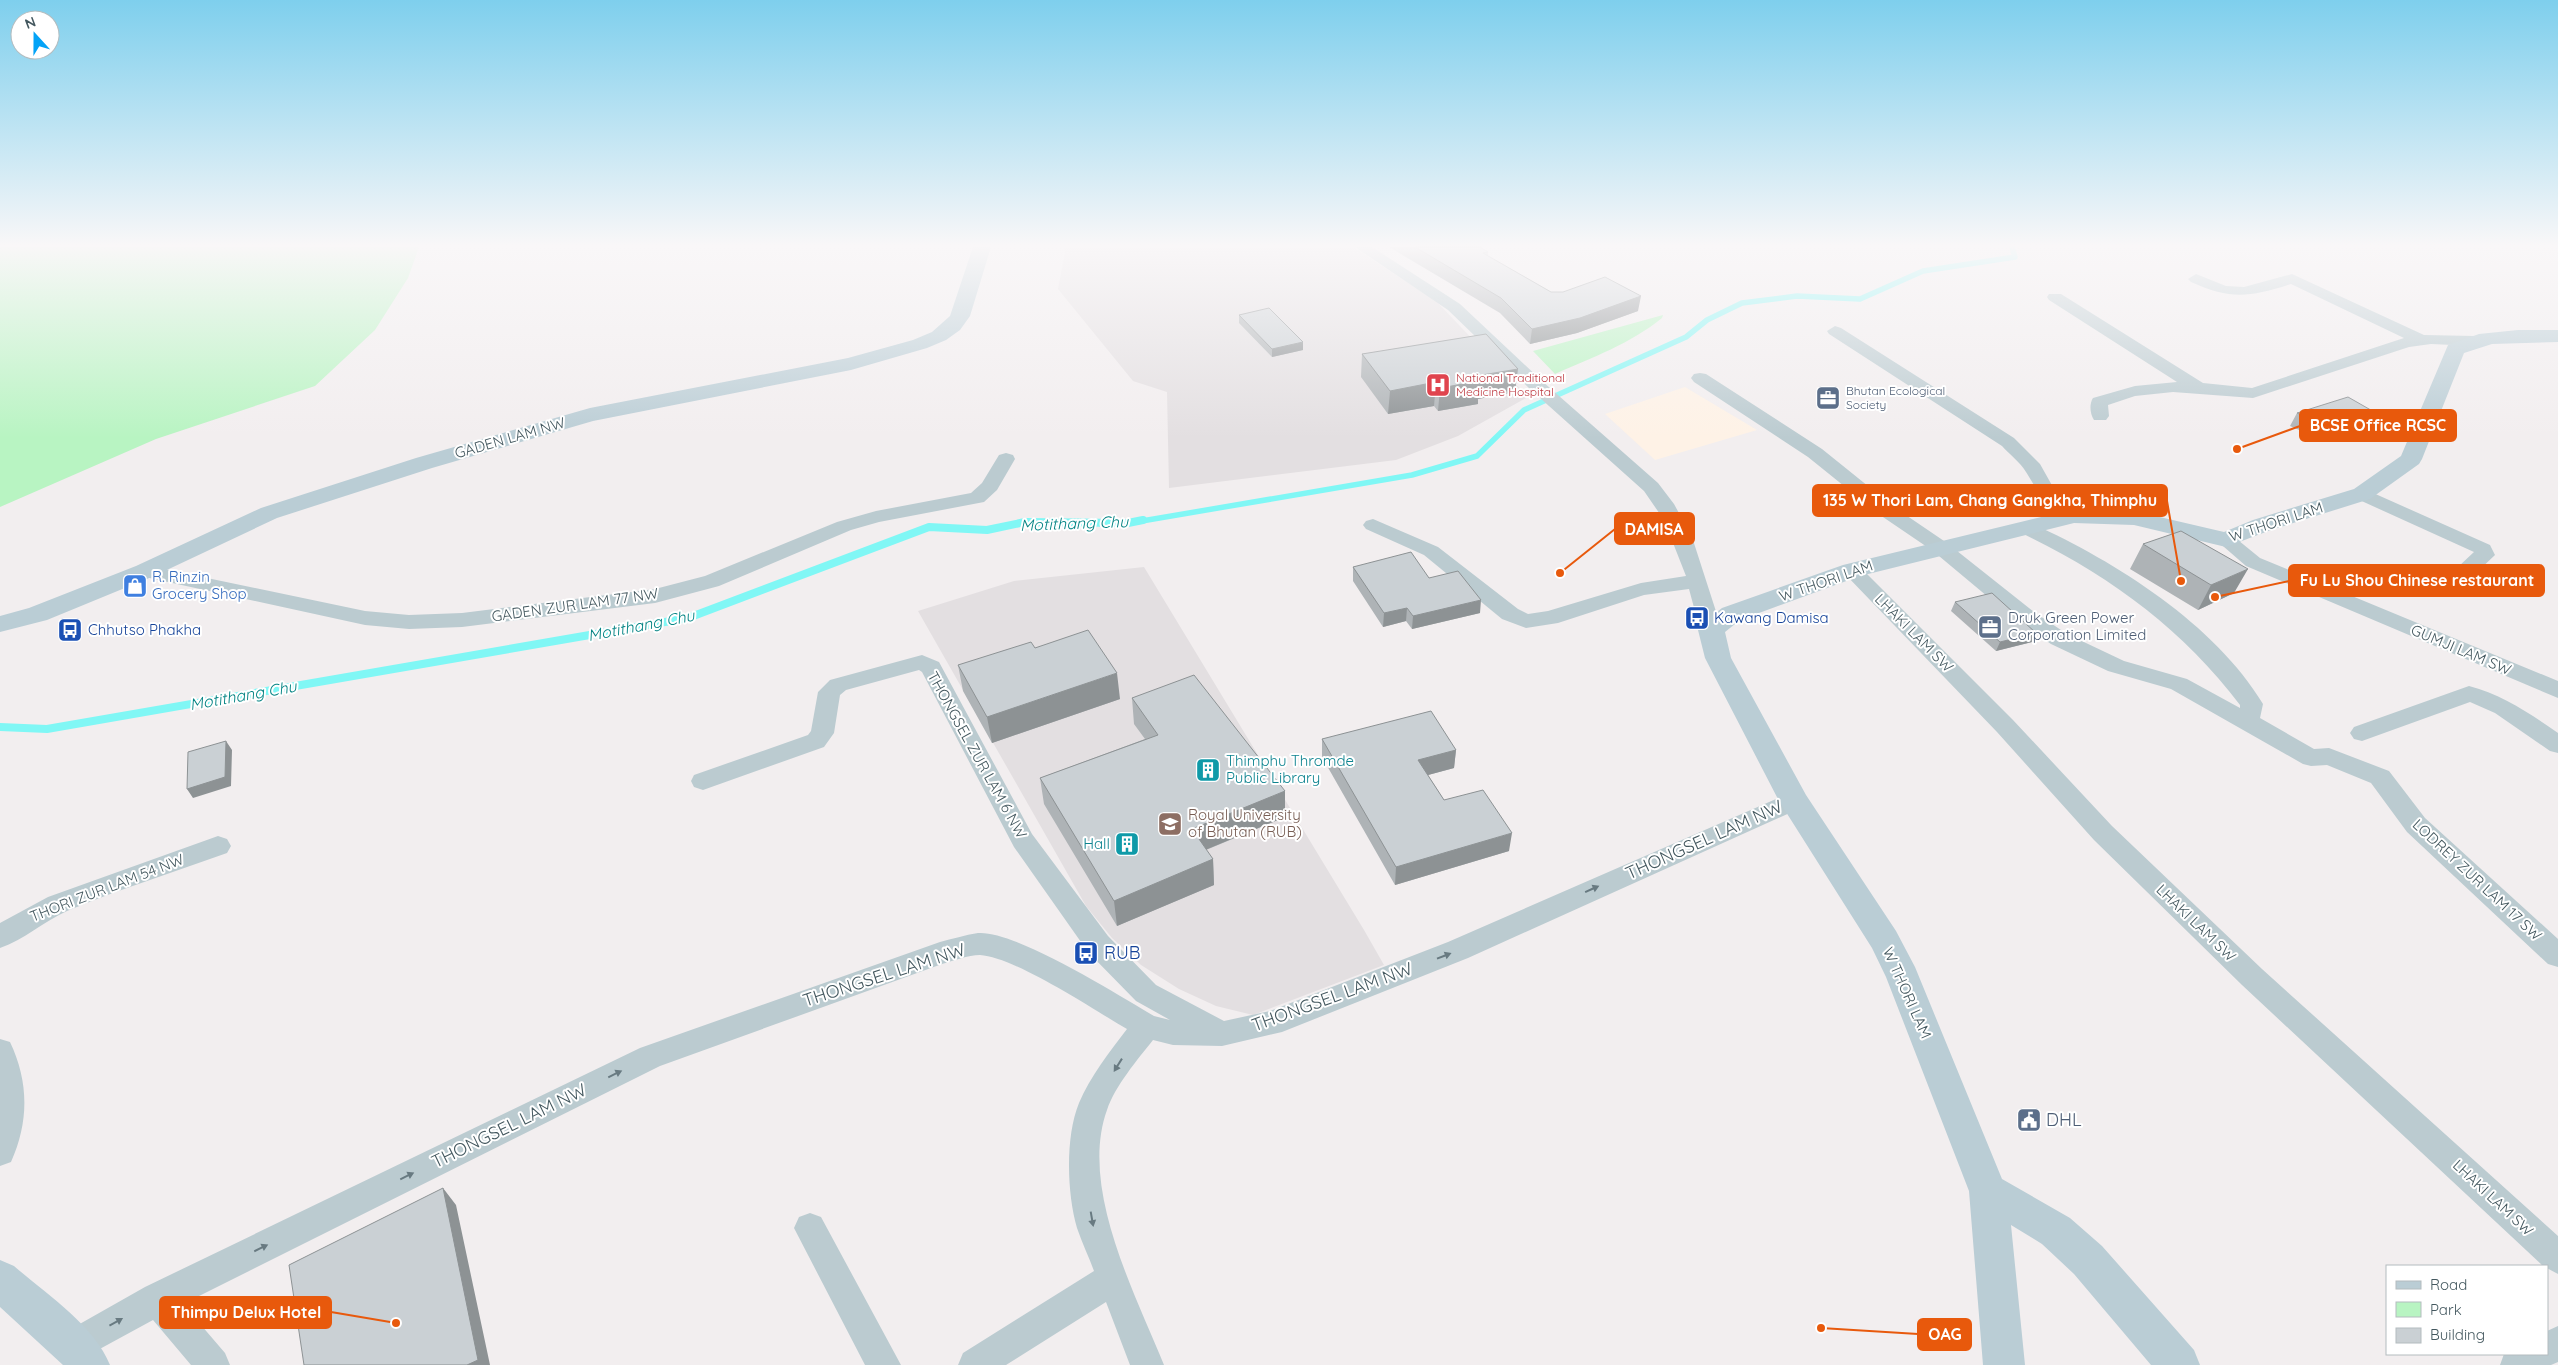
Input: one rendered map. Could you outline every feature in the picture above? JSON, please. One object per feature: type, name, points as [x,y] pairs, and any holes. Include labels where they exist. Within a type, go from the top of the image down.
[{"type":"main road","name":"GADEN LAM NW","points":[[0,624],[38,614],[145,571],[269,513],[424,463],[548,427],[634,405],[851,364],[920,344],[953,326],[962,311]]},
{"type":"main road","name":"W THORI LAM","points":[[2004,1365],[1988,1191],[1903,977],[1884,940],[1794,801],[1718,658],[1711,630],[1731,614],[1852,570],[2074,516],[2134,518],[2226,540],[2262,525],[2362,494],[2411,459],[2455,349],[2475,341],[2558,336]]},
{"type":"main road","points":[[1988,1191],[2056,1231],[2088,1260],[2179,1365]]},
{"type":"main road","points":[[0,1280],[81,1356]]},
{"type":"street","points":[[1458,311],[1536,385],[1651,487],[1666,504],[1686,540],[1711,630]]},
{"type":"street","points":[[2077,311],[2198,388]]},
{"type":"street","points":[[2360,311],[2422,340]]},
{"type":"street","points":[[1835,331],[2008,442],[2033,468],[2050,499],[2074,516]]},
{"type":"street","points":[[2100,416],[2099,402],[2113,396],[2169,386],[2198,388],[2226,393],[2253,393],[2377,351],[2422,340],[2475,341]]},
{"type":"street","points":[[1700,378],[1789,434],[1887,511],[1940,548],[2026,617],[2059,639],[2116,666],[2179,684],[2222,710],[2239,716],[2250,715],[2252,704],[2202,645],[2100,566],[2064,544],[2026,528]]},
{"type":"street","name":"GADEN ZUR LAM 77 NW","points":[[145,571],[365,618],[408,622],[462,620],[605,604],[655,596],[712,581],[852,524],[908,510],[977,498],[990,486],[1006,459]]},
{"type":"street","points":[[2362,494],[2483,549],[2485,555],[2450,586]]},
{"type":"street","points":[[1373,525],[1431,551],[1510,614],[1526,621],[1550,618],[1641,589],[1697,581]]},
{"type":"street","name":"GUMJI LAM SW","points":[[2226,540],[2253,562],[2558,690]]},
{"type":"street","name":"LHAKI LAM SW","points":[[1852,570],[2005,726],[2103,833],[2252,977],[2558,1258]]},
{"type":"street","name":"THONGSEL ZUR LAM 6 NW","points":[[703,781],[816,741],[822,733],[829,692],[838,685],[908,664],[922,662],[931,667],[1023,840],[1098,944],[1146,993],[1222,1034]]},
{"type":"street","points":[[2362,733],[2469,694],[2495,704],[2558,744]]},
{"type":"street","name":"LODREY ZUR LAM 17 SW","points":[[2239,716],[2282,744],[2311,758],[2329,756],[2380,777],[2416,824],[2558,956]]},
{"type":"street","name":"THONGSEL LAM NW","points":[[81,1356],[156,1300],[650,1057],[940,953],[979,944],[1010,951],[1046,968],[1147,1026],[1173,1033],[1222,1034],[1272,1023],[1458,950],[1794,801]]},
{"type":"street","name":"THORI ZUR LAM 54 NW","points":[[0,937],[25,920],[57,904],[218,846]]},
{"type":"street","points":[[1147,1026],[1123,1056],[1093,1105],[1085,1137],[1086,1185],[1093,1226],[1147,1365]]},
{"type":"street","points":[[0,1051],[8,1074],[11,1095],[9,1125],[0,1152]]},
{"type":"street","points":[[810,1228],[884,1365]]},
{"type":"street","points":[[974,1365],[1112,1279]]},
{"type":"street","points":[[156,1300],[213,1365]]},
{"type":"street","points":[[2517,1365],[2536,1355]]},
{"type":"shaded area","points":[[1076,311],[1445,311],[1528,397],[1458,436],[1396,460],[1169,488],[1167,392],[1133,381]]},
{"type":"shaded area","points":[[1685,387],[1757,430],[1655,460],[1605,414]]},
{"type":"shaded area","name":"Royal University of Bhutan (RUB)","points":[[1144,567],[1384,965],[1253,1015],[1216,1006],[1179,989],[1141,965],[1112,938],[1086,906],[918,611],[1014,581]]},
{"type":"green space","points":[[0,311],[387,311],[375,330],[315,386],[156,439],[0,507]]},
{"type":"green space","points":[[1663,315],[1662,318],[1650,327],[1624,343],[1555,374],[1533,351]]},
{"type":"building","points":[[1257,311],[1272,311],[1303,342],[1272,349],[1239,315]]},
{"type":"building","points":[[1514,311],[1600,311],[1580,318],[1532,329]]},
{"type":"building","points":[[1486,334],[1518,369],[1476,376],[1480,381],[1440,388],[1436,382],[1390,391],[1362,354]]},
{"type":"building","points":[[2348,397],[2376,413],[2332,429],[2297,413]]},
{"type":"building","points":[[2181,531],[2248,569],[2211,585],[2143,544]]},
{"type":"building","points":[[1411,552],[1429,578],[1458,571],[1481,600],[1413,616],[1407,608],[1384,613],[1353,567]]},
{"type":"building","points":[[1992,593],[2036,633],[2000,642],[1955,602]]},
{"type":"building","points":[[1088,630],[1117,673],[987,717],[958,665],[1031,642],[1035,648]]},
{"type":"building","points":[[1194,675],[1285,791],[1192,829],[1213,859],[1114,901],[1040,778],[1158,735],[1132,698]]},
{"type":"building","points":[[1431,711],[1456,750],[1418,760],[1444,800],[1483,790],[1512,833],[1396,867],[1322,739]]},
{"type":"building","points":[[226,741],[225,777],[187,789],[188,752]]},
{"type":"building","points":[[443,1188],[478,1360],[467,1365],[304,1365],[289,1265]]},
{"type":"waterway","name":"Motithang Chu","points":[[1136,522],[1412,475],[1477,456],[1524,410],[1686,337],[1707,320],[1726,311]]},
{"type":"waterway","name":"Motithang Chu","points":[[0,727],[47,729],[688,618],[929,527],[987,530],[1025,522],[1128,523],[1143,520]]},
{"type":"place","name":"National Traditional Medicine Hospital","points":[[1438,385]]},
{"type":"place","name":"Bhutan Ecological Society","points":[[1828,398]]},
{"type":"place","name":"BCSE Office RCSC","points":[[2237,449]]},
{"type":"place","name":"DAMISA","points":[[1560,573]]},
{"type":"place","name":"135 W Thori Lam, Chang Gangkha, Thimphu","points":[[2181,581]]},
{"type":"place","name":"R. Rinzin Grocery Shop","points":[[135,586]]},
{"type":"place","name":"Fu Lu Shou Chinese restaurant","points":[[2215,597]]},
{"type":"place","name":"Kawang Damisa","points":[[1697,618]]},
{"type":"place","name":"Druk Green Power Corporation Limited","points":[[1990,627]]},
{"type":"place","name":"Chhutso Phakha","points":[[70,630]]},
{"type":"place","name":"Thimphu Thromde Public Library","points":[[1208,770]]},
{"type":"place","name":"Royal University of Bhutan (RUB)","points":[[1170,824]]},
{"type":"place","name":"Hall","points":[[1127,844]]},
{"type":"place","name":"RUB","points":[[1086,953]]},
{"type":"place","name":"DHL","points":[[2029,1120]]},
{"type":"place","name":"Thimpu Delux Hotel","points":[[396,1323]]},
{"type":"place","name":"OAG","points":[[1821,1328]]}]
